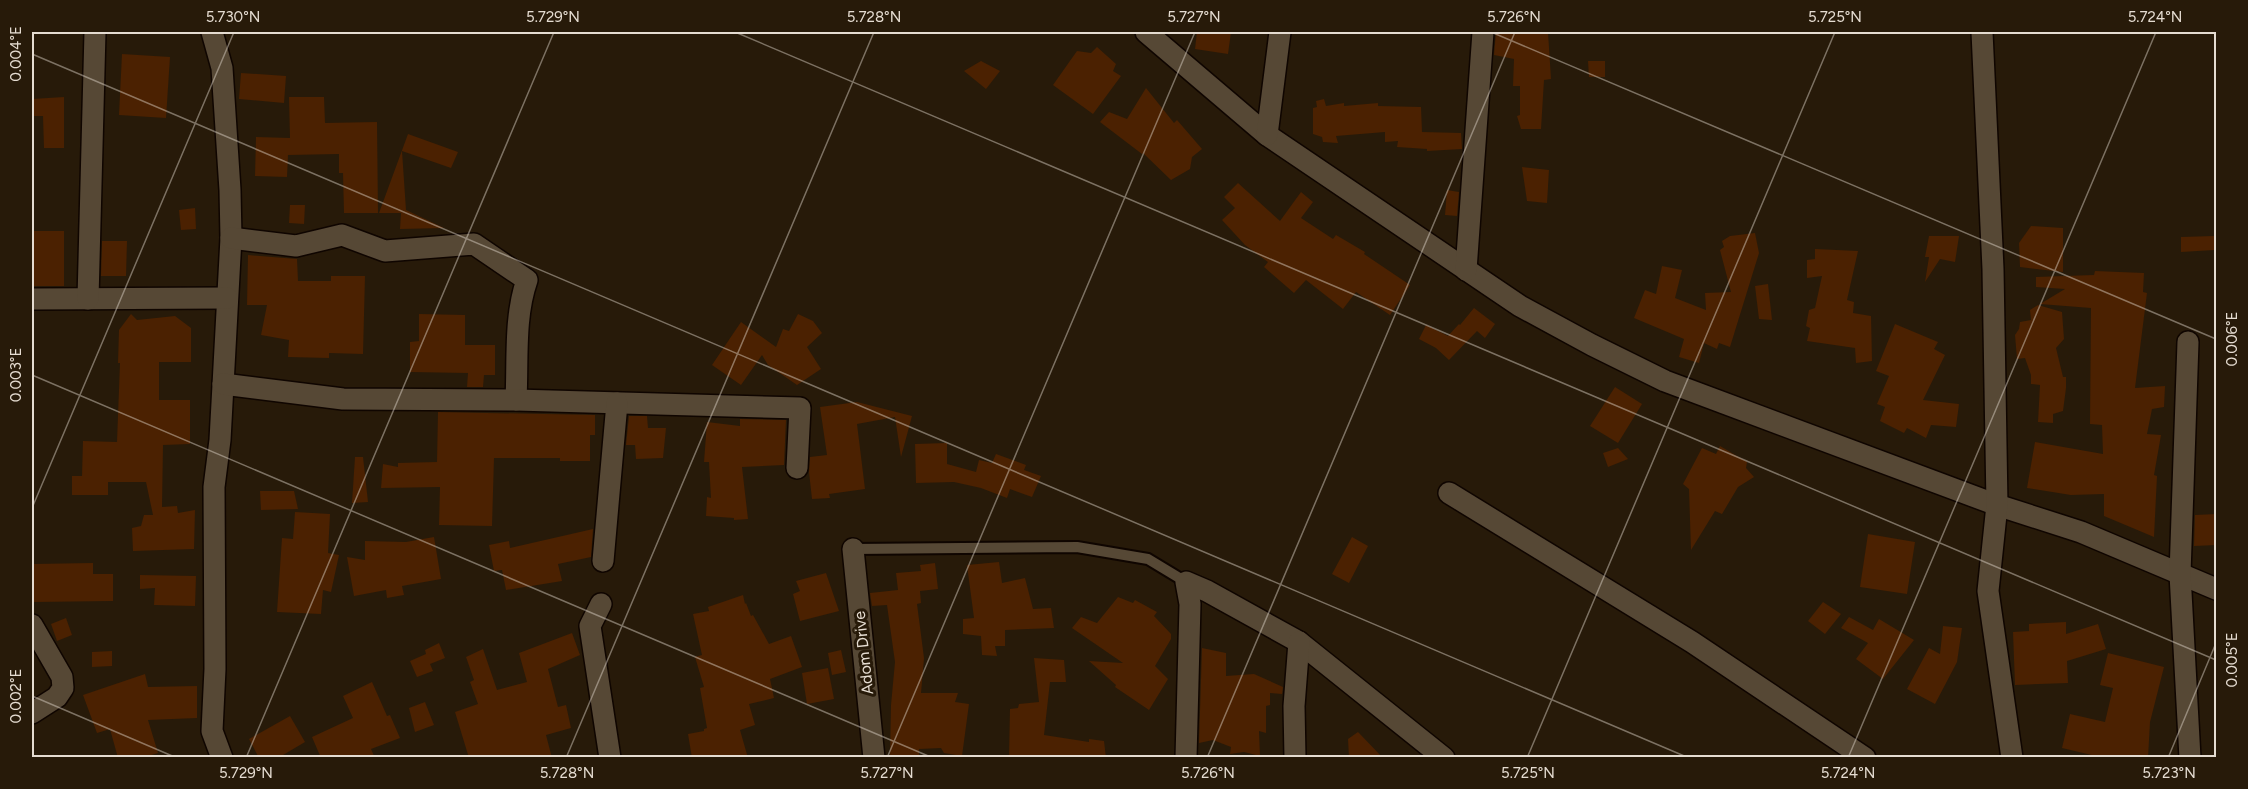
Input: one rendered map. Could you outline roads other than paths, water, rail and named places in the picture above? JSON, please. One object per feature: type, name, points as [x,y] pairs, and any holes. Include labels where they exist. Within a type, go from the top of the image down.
[{"type":"street","points":[[88,299],[95,32]]},
{"type":"street","points":[[212,32],[222,68],[231,238],[220,440],[214,488],[215,669],[212,730],[222,758]]},
{"type":"street","points":[[1146,32],[1267,135],[1520,306],[1563,330],[1665,381],[1998,505],[2081,532],[2217,589]]},
{"type":"street","points":[[1267,135],[1280,32]]},
{"type":"street","points":[[1466,270],[1483,32]]},
{"type":"street","points":[[1982,32],[1993,269],[1998,505],[1988,591],[2012,758]]},
{"type":"street","points":[[231,238],[296,246],[342,235],[385,251],[474,244],[528,280],[520,310],[516,400]]},
{"type":"street","points":[[32,299],[227,298]]},
{"type":"street","points":[[2188,342],[2180,574],[2190,758]]},
{"type":"street","points":[[223,384],[343,399],[516,400],[800,408],[797,468]]},
{"type":"street","points":[[603,561],[617,403]]},
{"type":"street","points":[[1449,493],[1692,642],[1865,758]]},
{"type":"street","name":"Adom Drive","points":[[852,549],[874,758]]},
{"type":"street","points":[[1185,582],[1207,591],[1299,642],[1444,758]]},
{"type":"street","points":[[1185,582],[1190,604],[1186,758]]},
{"type":"street","points":[[601,604],[590,626],[610,758]]},
{"type":"street","points":[[32,625],[62,677],[63,688],[57,697],[32,713]]},
{"type":"street","points":[[1294,758],[1294,706],[1299,642]]},
{"type":"lane","points":[[852,549],[1077,547],[1148,559],[1185,582]]}]
